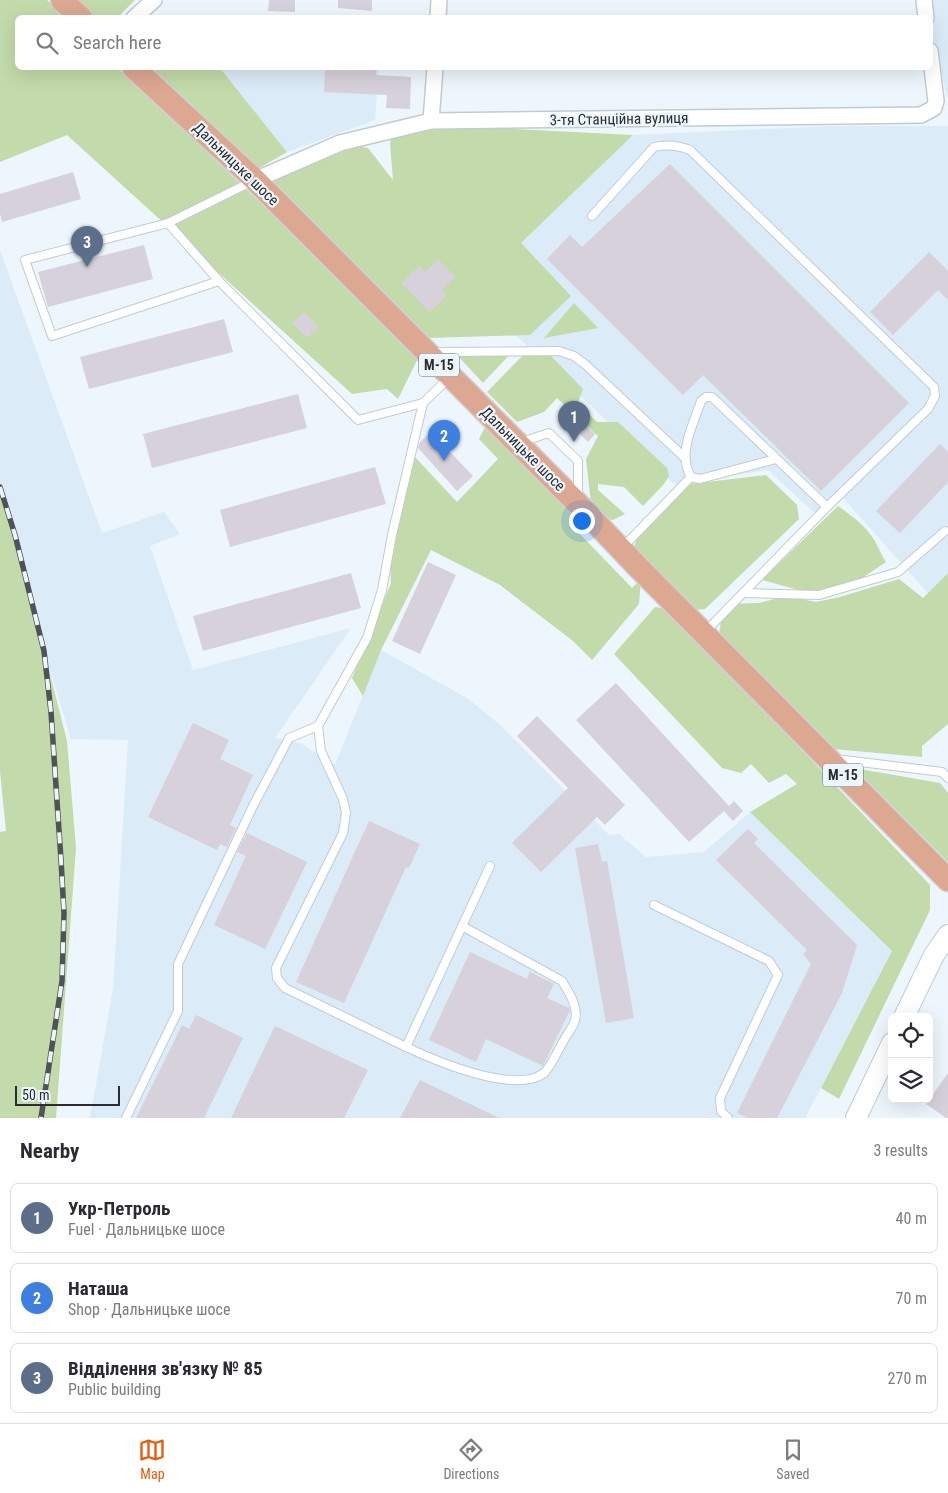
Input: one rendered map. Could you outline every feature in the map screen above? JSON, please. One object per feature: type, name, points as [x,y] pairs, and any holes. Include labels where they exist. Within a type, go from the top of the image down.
[{"type":"main road","points":[[62,0],[78,15]]},
{"type":"main road","name":"Дальницьке шосе","points":[[136,70],[254,180],[578,504],[948,880]]},
{"type":"street","points":[[137,15],[154,0]]},
{"type":"street","points":[[438,15],[439,0]]},
{"type":"street","points":[[924,0],[926,15]]},
{"type":"street","points":[[432,121],[435,70]]},
{"type":"street","name":"3-тя Станційна вулиця","points":[[254,180],[340,143],[432,121],[922,116],[934,108],[936,101],[932,70]]},
{"type":"street","points":[[906,1013],[934,955],[948,936]]},
{"type":"street","points":[[856,1118],[888,1051]]},
{"type":"lane","points":[[592,216],[654,148],[666,145],[690,150],[934,386],[935,396],[928,409],[827,507],[704,634]]},
{"type":"lane","points":[[219,281],[52,336],[26,260],[168,223],[254,180]]},
{"type":"lane","points":[[168,223],[219,281],[358,420],[423,403],[451,377]]},
{"type":"lane","points":[[426,352],[559,351],[574,356],[685,458]]},
{"type":"lane","points":[[776,459],[700,479],[690,477],[685,468],[685,448],[701,402],[706,397],[712,397],[827,507]]},
{"type":"lane","points":[[423,403],[392,535],[382,590],[366,638],[318,726],[321,751],[343,799],[346,813],[343,833],[276,968],[278,978],[285,988],[432,1060],[494,1079],[532,1079],[546,1072],[576,1019],[570,993],[562,981],[462,926]]},
{"type":"lane","points":[[518,444],[549,433],[578,461],[578,504]]},
{"type":"lane","points":[[621,549],[690,477]]},
{"type":"lane","points":[[743,593],[819,595],[898,572],[946,531]]},
{"type":"lane","points":[[126,1118],[178,1011],[178,964],[254,804],[289,738],[318,726]]},
{"type":"lane","points":[[826,758],[942,772],[948,778]]},
{"type":"lane","points":[[406,1047],[490,866]]},
{"type":"lane","points":[[654,905],[769,961],[778,975],[720,1098],[722,1111],[728,1118]]},
{"type":"shaded area","points":[[921,0],[948,0],[948,99],[933,43],[933,15],[928,15]]},
{"type":"shaded area","points":[[222,70],[379,70],[375,120],[287,152]]},
{"type":"shaded area","points":[[832,126],[948,126],[948,573],[928,593],[843,498],[820,518],[768,470],[674,484],[470,292],[633,135]]},
{"type":"shaded area","points":[[0,250],[102,533],[164,512],[180,534],[150,546],[193,670],[351,628],[275,738],[300,743],[335,765],[381,650],[467,698],[498,723],[609,835],[619,834],[646,857],[704,852],[750,812],[892,951],[805,1118],[90,1118],[113,989],[128,740],[71,739],[0,504]]},
{"type":"green space","points":[[0,0],[47,0],[63,15],[15,15],[15,70],[120,70],[420,354],[398,399],[387,389],[352,394],[67,135],[0,162]]},
{"type":"green space","points":[[74,0],[135,0],[120,15],[90,15]]},
{"type":"green space","points":[[146,70],[222,70],[287,152],[256,170]]},
{"type":"green space","points":[[396,123],[633,135],[521,243],[571,296],[530,335],[428,338],[267,182],[357,146],[368,148],[393,180],[390,143]]},
{"type":"green space","points":[[574,303],[598,328],[544,338]]},
{"type":"green space","points":[[512,352],[483,383],[456,354]]},
{"type":"green space","points":[[525,353],[550,355],[583,389],[578,403],[597,422],[618,422],[667,468],[669,476],[664,484],[643,506],[624,487],[598,484],[598,490],[625,514],[613,520],[603,518],[591,504],[586,459],[598,436],[557,398],[544,412],[517,422],[487,392]]},
{"type":"green space","points":[[489,419],[586,519],[579,533],[632,588],[641,579],[639,604],[592,660],[573,641],[500,585],[431,550],[381,650],[363,696],[352,678],[391,583],[390,565],[410,462],[414,456],[457,502],[498,459],[479,439]]},
{"type":"green space","points":[[766,475],[797,505],[799,519],[705,609],[693,610],[634,552],[636,539],[642,529],[690,484]]},
{"type":"green space","points":[[0,489],[15,535],[67,741],[76,848],[56,1118],[0,1118],[0,832],[6,831],[0,771]]},
{"type":"green space","points":[[838,506],[863,526],[875,541],[886,562],[856,582],[835,588],[806,592],[762,580]]},
{"type":"green space","points":[[948,573],[948,724],[922,746],[922,757],[833,749],[720,639],[721,620],[731,604],[759,603],[786,596],[816,602],[840,597],[899,579],[923,598]]},
{"type":"green space","points":[[655,607],[668,609],[930,885],[930,910],[839,1099],[821,1088],[892,951],[750,812],[797,784],[786,774],[769,783],[751,764],[741,773],[722,768],[614,654]]},
{"type":"green space","points":[[854,768],[940,783],[948,793],[948,862]]},
{"type":"building","points":[[269,0],[295,0],[295,12],[268,11]]},
{"type":"building","points":[[338,0],[372,0],[372,11],[338,8]]},
{"type":"building","points":[[325,70],[376,70],[376,75],[411,77],[410,109],[386,108],[387,95],[324,92]]},
{"type":"building","points":[[670,164],[909,403],[821,491],[703,375],[683,395],[547,259],[570,235],[582,247]]},
{"type":"building","points":[[73,172],[81,199],[2,222],[0,194]]},
{"type":"building","points":[[144,245],[153,279],[48,307],[38,272]]},
{"type":"building","points":[[929,252],[948,271],[948,300],[938,290],[893,335],[870,312]]},
{"type":"building","points":[[438,259],[456,277],[442,290],[447,295],[430,312],[401,283],[419,266],[425,272]]},
{"type":"building","points":[[304,312],[319,327],[307,338],[292,323]]},
{"type":"building","points":[[224,319],[233,352],[89,389],[80,357]]},
{"type":"building","points":[[298,394],[307,428],[152,468],[143,434]]},
{"type":"building","points":[[580,419],[595,434],[588,442],[572,427]]},
{"type":"building","points":[[431,432],[473,476],[457,491],[418,448],[420,442]]},
{"type":"building","points":[[940,444],[948,452],[948,482],[900,533],[876,511]]},
{"type":"building","points":[[375,467],[386,504],[230,547],[220,510]]},
{"type":"building","points":[[428,562],[456,575],[420,654],[392,641]]},
{"type":"building","points":[[351,573],[361,608],[203,651],[193,616]]},
{"type":"building","points":[[616,683],[729,806],[734,801],[743,811],[733,821],[724,811],[689,842],[576,720]]},
{"type":"building","points":[[537,716],[625,805],[605,825],[597,817],[541,872],[512,843],[568,788],[517,736]]},
{"type":"building","points":[[193,723],[229,740],[220,759],[253,775],[230,825],[236,828],[227,847],[220,844],[217,850],[148,817]]},
{"type":"building","points":[[369,821],[420,844],[409,868],[406,867],[344,1003],[296,982]]},
{"type":"building","points":[[748,829],[758,839],[754,843],[857,945],[842,993],[777,1118],[748,1118],[737,1113],[811,964],[803,954],[807,950],[716,860]]},
{"type":"building","points":[[247,833],[307,862],[265,949],[214,925],[246,856],[237,852]]},
{"type":"building","points":[[598,844],[602,862],[607,861],[634,1018],[606,1023],[575,848]]},
{"type":"building","points":[[470,952],[527,979],[530,972],[554,984],[547,998],[570,1010],[543,1066],[486,1039],[476,1062],[429,1040]]},
{"type":"building","points":[[196,1015],[243,1038],[204,1118],[136,1118],[182,1025],[189,1029]]},
{"type":"building","points":[[275,1026],[368,1070],[344,1118],[231,1118]]},
{"type":"building","points":[[948,1073],[948,1118],[926,1104],[933,1103],[933,1094]]},
{"type":"building","points":[[420,1080],[499,1118],[400,1118]]},
{"type":"railway","points":[[0,487],[15,535],[44,651],[51,712],[61,860],[64,913],[62,981],[41,1118]]},
{"type":"place","name":"Відділення зв'язку № 85","points":[[87,267]]},
{"type":"place","name":"Укр-Петроль","points":[[574,442]]},
{"type":"place","name":"Наташа","points":[[444,461]]}]
